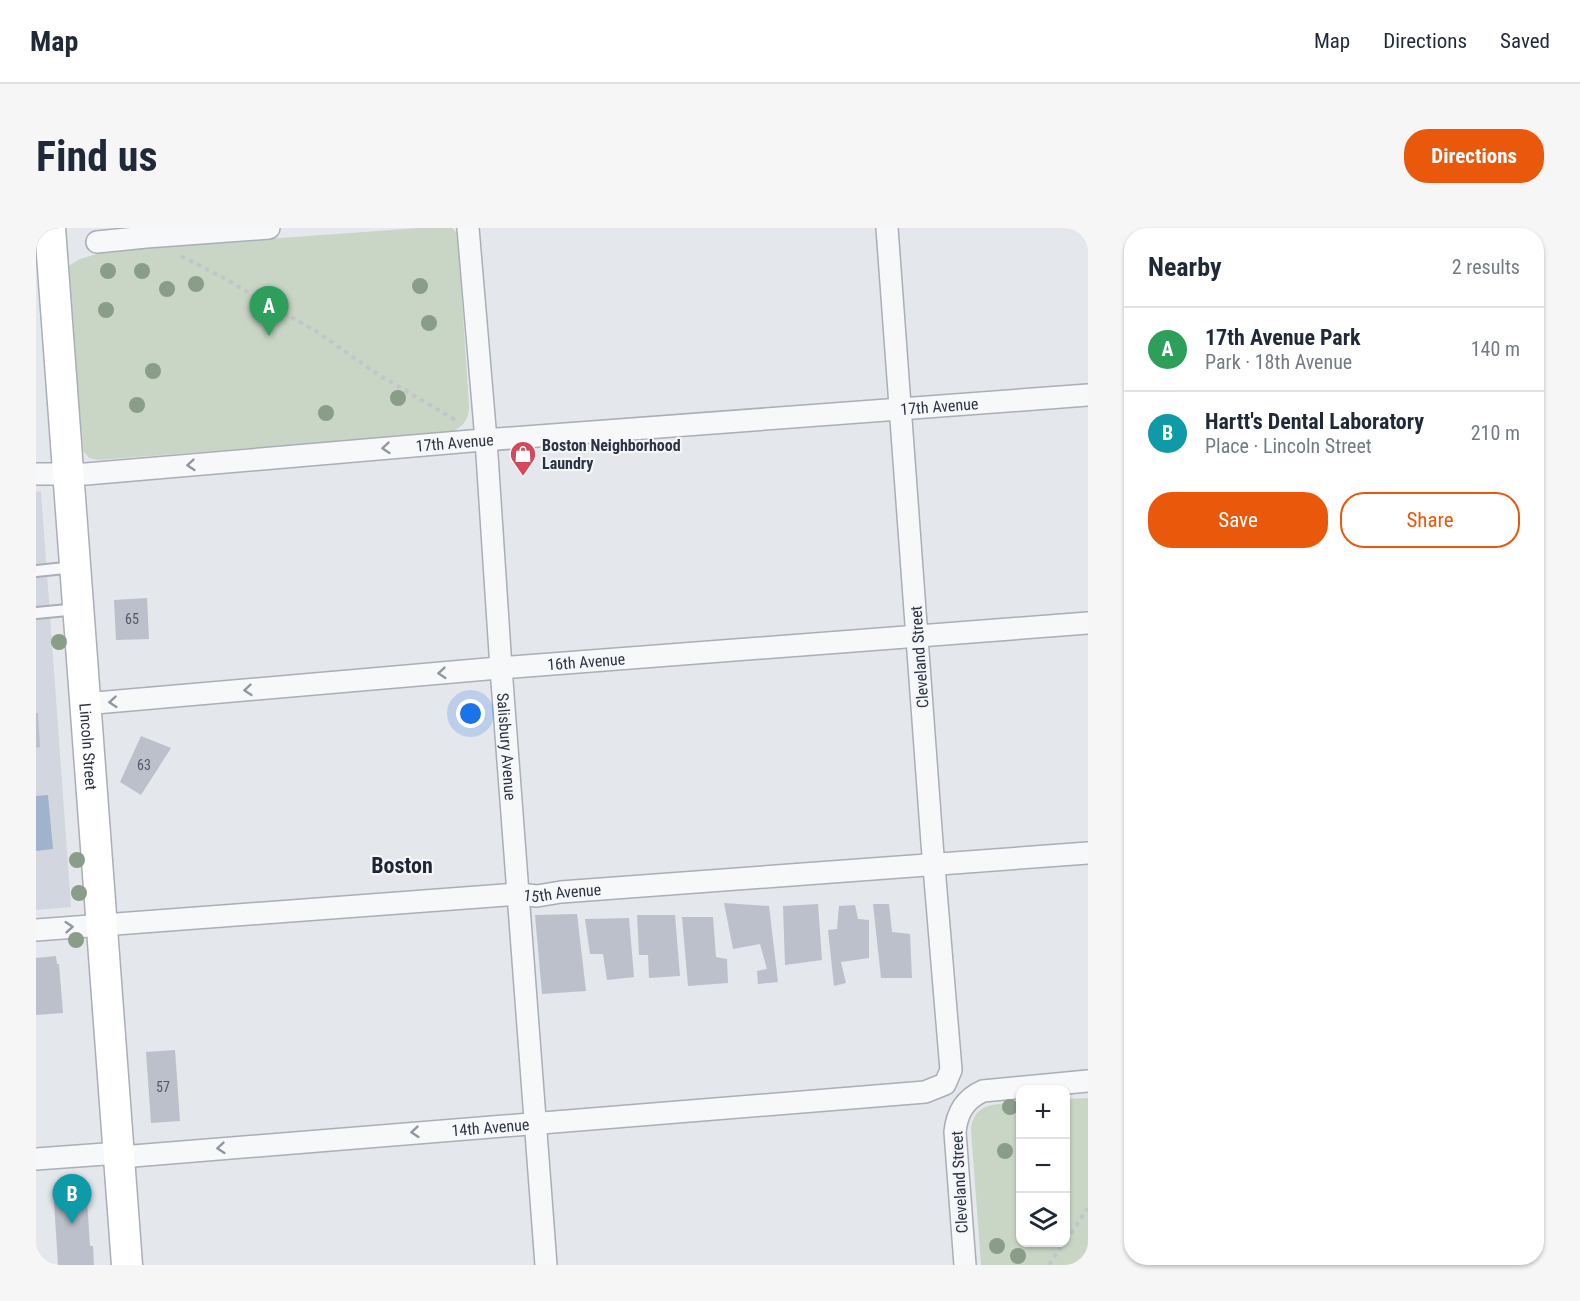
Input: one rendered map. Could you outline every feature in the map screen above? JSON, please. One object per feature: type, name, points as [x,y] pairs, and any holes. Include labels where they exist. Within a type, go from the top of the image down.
[{"type":"street","points":[[97,242],[268,228]]},
{"type":"street","name":"Salisbury Avenue","points":[[468,228],[486,440],[546,1265]]},
{"type":"street","name":"Cleveland Street","points":[[887,228],[951,1066],[945,1084]]},
{"type":"street","name":"Lincoln Street","points":[[46,238],[68,474],[127,1265]]},
{"type":"street","name":"17th Avenue","points":[[36,474],[86,474],[486,440],[1088,395]]},
{"type":"street","name":"16th Avenue","points":[[84,704],[501,668],[1088,623]]},
{"type":"street","name":"15th Avenue","points":[[36,930],[518,894],[537,896],[561,892],[1088,853]]},
{"type":"street","name":"Cleveland Street","points":[[965,1265],[955,1132],[956,1121],[966,1102],[974,1095],[993,1089],[1088,1082]]},
{"type":"street","name":"14th Avenue","points":[[36,1159],[118,1153],[133,1156],[925,1092],[945,1084]]},
{"type":"lane","points":[[36,571],[75,567]]},
{"type":"lane","points":[[36,613],[78,609]]},
{"type":"path","points":[[146,237],[222,277],[314,330],[379,375],[460,423]]},
{"type":"path","points":[[1070,1235],[1088,1208]]},
{"type":"path","points":[[1049,1265],[1062,1247]]},
{"type":"shaded area","points":[[41,491],[71,907],[36,910],[36,492]]},
{"type":"green space","points":[[419,228],[452,228],[458,238],[469,406],[466,420],[456,430],[446,433],[98,460],[89,458],[83,451],[68,266],[80,259],[100,253]]},
{"type":"green space","points":[[1088,1098],[1088,1265],[981,1265],[971,1130],[973,1121],[982,1109],[988,1106],[1016,1103],[1016,1247],[1070,1247],[1070,1099]]},
{"type":"water","points":[[48,795],[53,849],[36,851],[36,796]]},
{"type":"building","points":[[147,598],[149,639],[116,640],[114,600]]},
{"type":"building","points":[[36,713],[38,713],[40,747],[36,748]]},
{"type":"building","points":[[141,736],[171,748],[141,795],[120,782]]},
{"type":"building","points":[[724,903],[769,906],[778,982],[758,984],[757,971],[767,969],[760,944],[733,949]]},
{"type":"building","points":[[818,904],[822,960],[785,965],[783,906]]},
{"type":"building","points":[[873,904],[889,904],[892,932],[910,934],[912,978],[881,978]]},
{"type":"building","points":[[855,905],[858,919],[869,920],[869,958],[841,962],[846,983],[834,986],[828,930],[837,929],[839,906]]},
{"type":"building","points":[[577,914],[586,991],[542,994],[535,915]]},
{"type":"building","points":[[637,915],[675,915],[680,976],[649,978],[648,955],[639,955]]},
{"type":"building","points":[[682,917],[713,917],[716,957],[727,959],[728,983],[688,986]]},
{"type":"building","points":[[629,918],[634,977],[607,980],[603,954],[590,954],[585,919]]},
{"type":"building","points":[[56,956],[57,964],[59,964],[63,1013],[36,1015],[36,958]]},
{"type":"building","points":[[175,1050],[180,1121],[151,1123],[146,1052]]},
{"type":"building","points":[[87,1200],[90,1246],[93,1246],[94,1265],[58,1265],[54,1202]]},
{"type":"place","name":"17th Avenue Park","points":[[269,336]]},
{"type":"place","name":"Boston Neighborhood Laundry","points":[[523,477]]},
{"type":"place","name":"Hartt's Dental Laboratory","points":[[72,1224]]},
{"type":"district","name":"Boston","points":[[402,865]]}]
